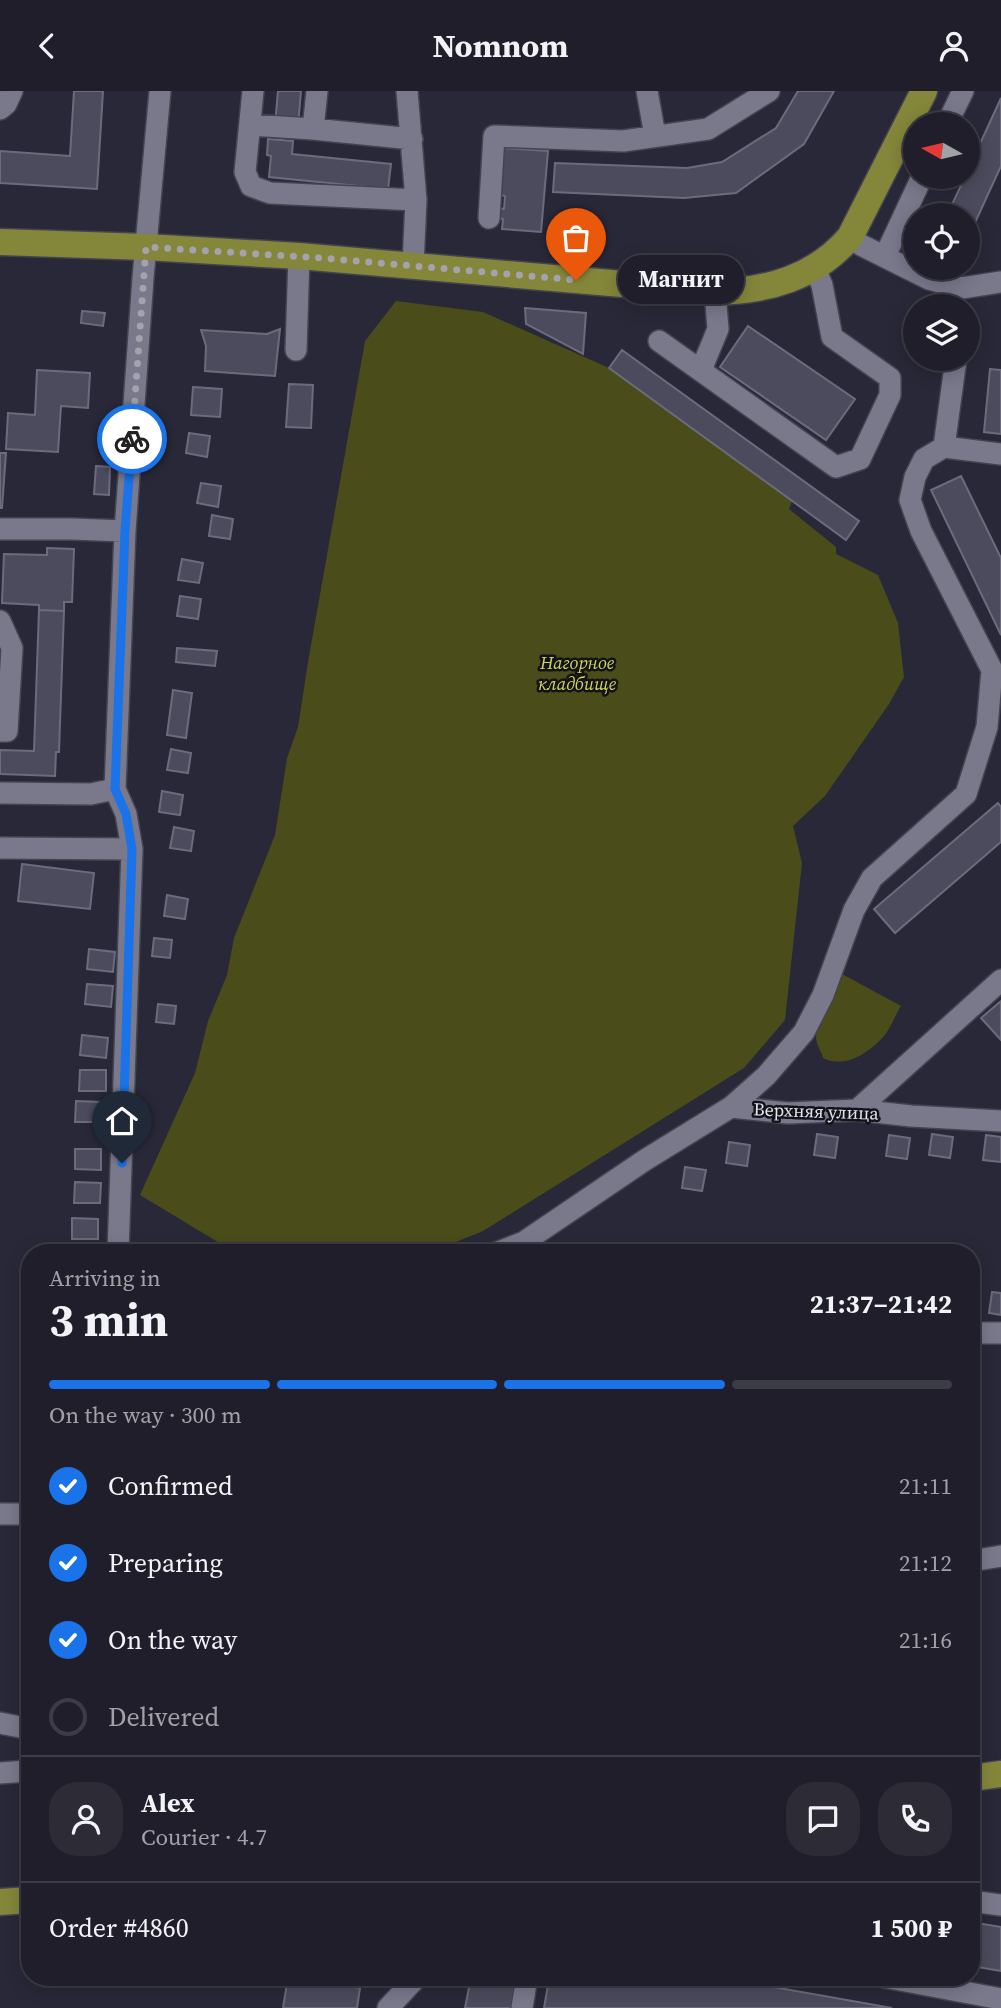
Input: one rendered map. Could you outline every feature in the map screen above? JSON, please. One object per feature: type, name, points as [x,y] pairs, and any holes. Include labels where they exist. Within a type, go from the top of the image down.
[{"type":"main road","points":[[0,242],[299,256],[740,292],[785,282],[815,269],[838,252],[850,237],[924,91]]},
{"type":"main road","points":[[980,1777],[1001,1774]]},
{"type":"main road","points":[[0,1902],[21,1901]]},
{"type":"street","points":[[0,109],[6,104],[12,91]]},
{"type":"street","points":[[118,1244],[132,849],[126,814],[115,789],[125,531],[160,91]]},
{"type":"street","points":[[253,91],[244,172],[251,186],[270,193],[416,200]]},
{"type":"street","points":[[313,128],[317,91]]},
{"type":"street","points":[[407,91],[416,200],[412,265]]},
{"type":"street","points":[[647,91],[654,137]]},
{"type":"street","points":[[489,218],[494,136],[623,141],[708,129],[769,91]]},
{"type":"street","points":[[953,112],[963,91]]},
{"type":"street","points":[[250,125],[313,128],[412,139]]},
{"type":"street","points":[[885,255],[916,189]]},
{"type":"street","points":[[850,237],[958,294]]},
{"type":"street","points":[[296,350],[299,256]]},
{"type":"street","points":[[659,341],[836,467],[860,459],[890,394],[890,378],[832,337],[822,285],[815,269]]},
{"type":"street","points":[[971,294],[1001,282]]},
{"type":"street","points":[[701,370],[718,329],[715,292]]},
{"type":"street","points":[[944,447],[954,371]]},
{"type":"street","points":[[731,1107],[766,1076],[804,1032],[823,995],[854,910],[872,878],[966,794],[987,727],[992,670],[921,531],[909,500],[915,477],[924,459],[944,447],[1001,454]]},
{"type":"street","points":[[0,529],[125,531]]},
{"type":"street","points":[[0,621],[12,648],[7,731],[0,731]]},
{"type":"street","points":[[0,793],[91,794],[115,789]]},
{"type":"street","points":[[0,848],[132,849]]},
{"type":"street","points":[[857,1110],[1001,980]]},
{"type":"street","name":"Верхняя улица","points":[[519,1244],[645,1160],[731,1107],[788,1114],[857,1110],[1001,1121]]},
{"type":"street","points":[[980,1333],[1001,1333]]},
{"type":"street","points":[[0,1514],[21,1514]]},
{"type":"street","points":[[980,1560],[1001,1556]]},
{"type":"street","points":[[0,1723],[21,1727]]},
{"type":"street","points":[[0,1773],[21,1771]]},
{"type":"street","points":[[980,1902],[1001,1905]]},
{"type":"street","points":[[388,2008],[408,1986]]},
{"type":"street","points":[[522,2008],[526,1986]]},
{"type":"street","points":[[930,1986],[1001,2000]]},
{"type":"green space","name":"Нагорное кладбище","points":[[396,301],[483,312],[609,368],[792,501],[789,509],[836,547],[836,554],[878,575],[898,623],[904,677],[889,704],[825,796],[793,826],[802,863],[785,1020],[744,1068],[483,1231],[451,1244],[221,1244],[140,1195],[195,1073],[208,1021],[227,975],[234,938],[275,835],[287,758],[298,727],[365,341]]},
{"type":"green space","points":[[842,974],[901,1006],[878,1042],[864,1053],[840,1062],[823,1058],[816,1035],[820,1017]]},
{"type":"building","points":[[74,91],[103,91],[97,189],[0,183],[0,151],[70,156]]},
{"type":"building","points":[[278,91],[301,91],[298,126],[275,124]]},
{"type":"building","points":[[798,91],[834,91],[804,144],[736,193],[684,198],[553,192],[555,163],[687,168],[722,162],[776,128]]},
{"type":"building","points":[[1001,98],[1001,166],[980,212],[980,203],[953,203],[959,189],[980,189],[980,144]]},
{"type":"building","points":[[268,139],[293,141],[292,154],[391,164],[388,189],[269,177],[271,156],[267,155]]},
{"type":"building","points":[[504,148],[548,151],[541,232],[502,229],[503,219],[497,218],[498,208],[504,209],[505,196],[500,195]]},
{"type":"building","points":[[525,308],[586,313],[583,354],[526,324]]},
{"type":"building","points":[[82,311],[105,313],[103,326],[81,323]]},
{"type":"building","points":[[748,326],[855,399],[826,440],[720,367]]},
{"type":"building","points":[[280,329],[275,376],[205,371],[206,346],[201,330],[267,334]]},
{"type":"building","points":[[622,350],[859,521],[846,540],[609,368]]},
{"type":"building","points":[[990,369],[1001,370],[1001,434],[984,432]]},
{"type":"building","points":[[37,370],[90,373],[88,408],[61,406],[58,452],[6,449],[8,413],[35,415]]},
{"type":"building","points":[[289,384],[313,385],[311,428],[286,427]]},
{"type":"building","points":[[193,387],[222,389],[220,417],[191,415]]},
{"type":"building","points":[[189,433],[210,436],[207,457],[186,453]]},
{"type":"building","points":[[0,453],[6,453],[2,508],[0,508]]},
{"type":"building","points":[[96,466],[110,467],[109,495],[94,494]]},
{"type":"building","points":[[961,476],[1001,558],[1001,635],[931,490]]},
{"type":"building","points":[[201,483],[221,486],[218,507],[197,503]]},
{"type":"building","points":[[212,515],[233,519],[230,539],[209,536]]},
{"type":"building","points":[[47,548],[74,549],[72,602],[64,602],[64,611],[39,610],[39,605],[2,603],[4,554],[47,555]]},
{"type":"building","points":[[182,559],[203,563],[199,583],[178,580]]},
{"type":"building","points":[[180,596],[201,599],[198,619],[177,616]]},
{"type":"building","points":[[39,610],[64,611],[59,752],[56,752],[55,776],[0,774],[0,750],[34,751]]},
{"type":"building","points":[[177,648],[217,651],[215,666],[176,662]]},
{"type":"building","points":[[173,690],[192,693],[186,738],[167,735]]},
{"type":"building","points":[[171,749],[191,753],[188,773],[167,770]]},
{"type":"building","points":[[162,791],[183,795],[180,815],[159,812]]},
{"type":"building","points":[[998,803],[1001,807],[1001,842],[895,933],[874,909]]},
{"type":"building","points":[[174,827],[194,831],[191,851],[170,848]]},
{"type":"building","points":[[22,864],[94,873],[90,909],[18,901]]},
{"type":"building","points":[[167,895],[188,899],[185,919],[164,916]]},
{"type":"building","points":[[154,938],[172,940],[170,958],[152,956]]},
{"type":"building","points":[[89,949],[115,952],[113,972],[87,969]]},
{"type":"building","points":[[87,984],[113,986],[111,1007],[85,1004]]},
{"type":"building","points":[[1001,1001],[1001,1040],[981,1018]]},
{"type":"building","points":[[158,1004],[176,1006],[174,1024],[156,1022]]},
{"type":"building","points":[[82,1035],[108,1038],[106,1058],[80,1055]]},
{"type":"building","points":[[80,1070],[106,1070],[106,1091],[79,1091]]},
{"type":"building","points":[[76,1101],[102,1102],[102,1122],[75,1122]]},
{"type":"building","points":[[817,1134],[838,1137],[835,1158],[814,1155]]},
{"type":"building","points":[[932,1134],[953,1137],[950,1158],[929,1155]]},
{"type":"building","points":[[889,1135],[910,1138],[907,1159],[886,1156]]},
{"type":"building","points":[[986,1135],[1001,1137],[1001,1162],[983,1160]]},
{"type":"building","points":[[729,1142],[750,1145],[747,1166],[726,1163]]},
{"type":"building","points":[[75,1149],[101,1149],[101,1170],[75,1169]]},
{"type":"building","points":[[685,1167],[706,1170],[702,1191],[682,1188]]},
{"type":"building","points":[[75,1182],[101,1183],[100,1203],[74,1203]]},
{"type":"building","points":[[72,1218],[98,1219],[98,1239],[72,1239]]},
{"type":"building","points":[[992,1292],[1001,1293],[1001,1315],[989,1313]]},
{"type":"building","points":[[980,1924],[1001,1927],[1001,1971],[980,1968]]},
{"type":"building","points":[[287,1986],[360,1988],[357,2008],[283,2008]]},
{"type":"building","points":[[469,1986],[515,1986],[511,2008],[465,2008]]},
{"type":"building","points":[[548,1986],[767,1986],[892,2008],[544,2008]]},
{"type":"way so far","points":[[132,439],[146,247],[322,258],[576,280]]},
{"type":"place","name":"Магнит","points":[[576,280]]},
{"type":"route","points":[[122,1163],[132,849],[126,814],[115,789],[125,531],[132,439]]}]
